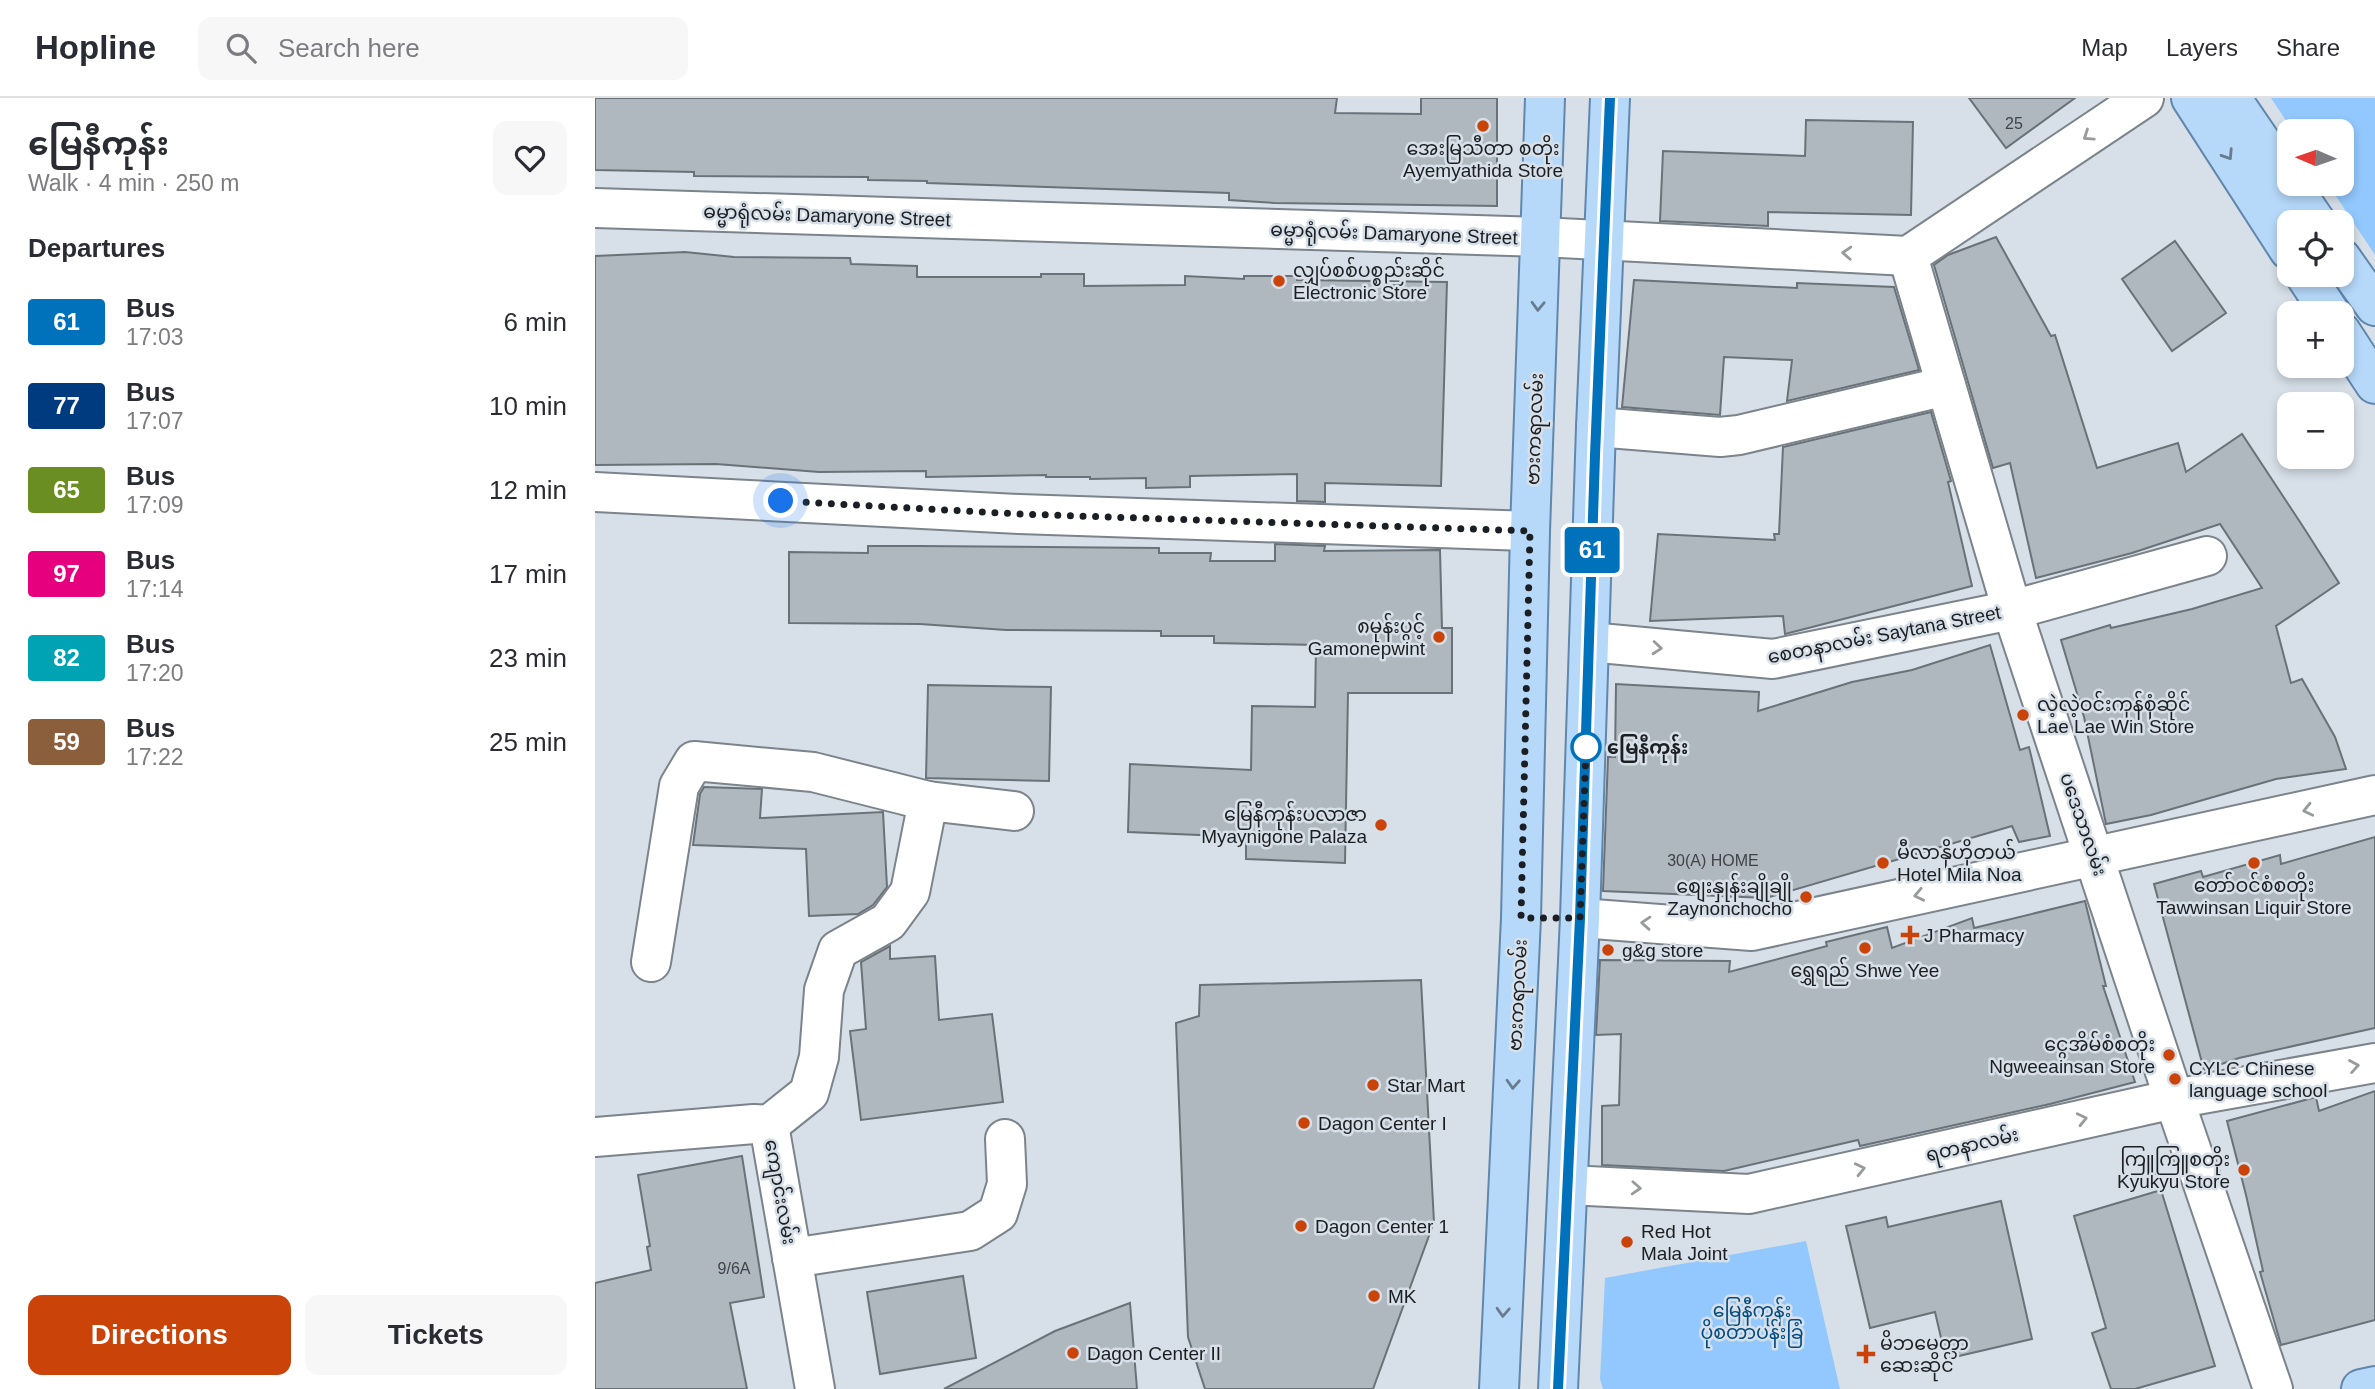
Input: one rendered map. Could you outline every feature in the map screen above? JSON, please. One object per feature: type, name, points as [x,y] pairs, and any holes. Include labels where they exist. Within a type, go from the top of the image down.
[{"type":"main road","name":"ဗားကရာလမ်း","points":[[1499,1389],[1521,918],[1530,531],[1545,98]]},
{"type":"main road","points":[[1558,1389],[1580,918],[1610,98]]},
{"type":"main road","points":[[2191,98],[2277,231]]},
{"type":"main road","points":[[2231,98],[2277,165]]},
{"type":"main road","points":[[2354,276],[2375,306]]},
{"type":"main road","points":[[2354,352],[2375,384]]},
{"type":"main road","points":[[1521,918],[1580,918]]},
{"type":"main road","points":[[2361,1389],[2375,1386]]},
{"type":"street","points":[[1908,256],[2144,98]]},
{"type":"street","name":"ဓမ္မာရုံလမ်း Damaryone Street","points":[[595,208],[1541,237],[1908,256]]},
{"type":"street","name":"ပဒေသာလမ်း","points":[[1908,256],[2012,610],[2273,1389]]},
{"type":"street","points":[[1596,427],[1720,437],[1739,435],[1946,386]]},
{"type":"street","points":[[595,492],[1019,514],[1530,531]]},
{"type":"street","name":"စေတနာလမ်း Saytana Street","points":[[1589,642],[1773,659],[2012,610],[2207,556]]},
{"type":"street","points":[[651,962],[679,786],[694,761],[813,772],[928,801],[1014,811]]},
{"type":"street","points":[[1580,918],[1752,931],[2375,795]]},
{"type":"street","points":[[769,1125],[809,1093],[819,1056],[824,990],[838,950],[888,922],[910,891],[928,801]]},
{"type":"street","name":"ရတနာလမ်း","points":[[1567,1185],[1749,1194],[2174,1098],[2375,1063]]},
{"type":"street","name":"ကျောင်းလမ်း","points":[[595,1137],[648,1131],[769,1125],[815,1389]]},
{"type":"street","points":[[792,1258],[970,1230],[998,1213],[1007,1184],[1005,1139]]},
{"type":"green space","points":[[2271,98],[2375,98],[2375,255],[2354,223],[2354,210],[2345,210],[2336,196],[2354,196],[2354,119],[2285,119]]},
{"type":"green space","name":"မြေနီကုန်း ပိုစတာပန်းခြံ","points":[[1806,1241],[1840,1389],[1603,1389],[1600,1379],[1605,1278]]},
{"type":"building","points":[[595,98],[1337,98],[1335,113],[1421,114],[1421,98],[1497,98],[1497,206],[1274,203],[1229,200],[1229,193],[927,183],[868,180],[868,177],[694,176],[694,172],[595,170]]},
{"type":"building","points":[[1969,98],[2075,98],[2006,148]]},
{"type":"building","points":[[1806,120],[1913,122],[1911,215],[1768,212],[1768,226],[1660,221],[1663,151],[1805,156]]},
{"type":"building","points":[[1996,237],[2051,336],[2055,335],[2097,468],[2178,443],[2186,472],[2242,434],[2302,525],[2339,583],[2276,626],[2291,683],[2302,679],[2335,737],[2346,769],[2276,779],[2151,815],[2106,824],[2084,717],[2061,640],[2110,625],[2111,628],[2192,609],[2262,588],[2220,524],[2132,553],[2036,578],[2010,463],[1993,468],[1934,265],[1948,255]]},
{"type":"building","points":[[2175,241],[2226,313],[2172,351],[2122,279]]},
{"type":"building","points":[[685,252],[734,257],[850,258],[851,264],[917,266],[917,277],[1041,277],[1041,274],[1084,274],[1084,286],[1185,285],[1185,276],[1244,279],[1244,276],[1297,276],[1297,280],[1447,282],[1441,486],[1325,483],[1325,502],[1297,501],[1297,474],[1190,476],[1190,487],[1146,488],[1146,478],[1090,479],[1046,475],[926,477],[926,471],[819,472],[716,464],[595,465],[595,256]]},
{"type":"building","points":[[1634,280],[1797,288],[1797,283],[1894,287],[1919,370],[1787,401],[1792,360],[1724,357],[1720,415],[1622,407]]},
{"type":"building","points":[[1931,412],[1951,481],[1948,482],[1972,586],[1785,634],[1783,616],[1650,621],[1658,534],[1775,540],[1774,534],[1779,534],[1783,447]]},
{"type":"building","points":[[1275,544],[1325,546],[1324,551],[1440,550],[1442,628],[1452,628],[1452,693],[1348,693],[1345,863],[1246,859],[1246,837],[1128,832],[1130,764],[1251,770],[1252,706],[1315,707],[1316,645],[1214,643],[1214,636],[1161,636],[1161,631],[1006,630],[920,624],[789,623],[789,552],[868,553],[868,546],[1159,548],[1159,553],[1211,553],[1210,561],[1275,561]]},
{"type":"building","points":[[1990,645],[2020,750],[2029,747],[2050,836],[2019,842],[2012,826],[1766,898],[1603,891],[1608,757],[1615,757],[1616,684],[1759,692],[1758,711],[1852,682],[1912,670]]},
{"type":"building","points":[[928,685],[1051,687],[1049,781],[926,778]]},
{"type":"building","points":[[704,787],[762,789],[760,818],[883,812],[887,887],[873,905],[858,914],[809,916],[806,849],[693,845],[700,794]]},
{"type":"building","points":[[2375,837],[2375,1028],[2239,1058],[2204,1070],[2154,884],[2201,871],[2203,877],[2280,855],[2281,864]]},
{"type":"building","points":[[2085,901],[2106,986],[2103,986],[2135,1082],[2050,1104],[1860,1146],[1858,1140],[1724,1171],[1602,1165],[1602,1106],[1619,1105],[1621,1034],[1596,1035],[1600,960],[1730,961],[1729,972],[1827,946],[1826,942],[1887,927],[1892,948],[1972,918],[1974,928]]},
{"type":"building","points":[[890,946],[890,959],[935,956],[939,1020],[992,1014],[1003,1102],[861,1120],[850,1031],[866,1029],[861,962]]},
{"type":"building","name":"Dagon Center I","points":[[1421,980],[1434,1222],[1373,1389],[1205,1389],[1188,1337],[1176,1023],[1199,1016],[1200,985]]},
{"type":"building","points":[[2375,1091],[2375,1320],[2281,1345],[2260,1272],[2263,1271],[2227,1121],[2316,1097],[2319,1111]]},
{"type":"building","points":[[742,1156],[764,1297],[730,1303],[747,1389],[595,1389],[595,1283],[651,1270],[647,1247],[650,1246],[638,1175]]},
{"type":"building","points":[[2161,1190],[2215,1366],[2135,1389],[2111,1389],[2092,1333],[2106,1328],[2074,1216]]},
{"type":"building","points":[[2001,1201],[2032,1339],[1946,1359],[1935,1312],[1870,1328],[1846,1226],[1886,1217],[1888,1227]]},
{"type":"building","points":[[963,1276],[976,1358],[880,1374],[867,1292]]},
{"type":"building","name":"Dagon Center II","points":[[1130,1303],[1137,1389],[944,1389],[1055,1331]]},
{"type":"bus line","name":"61","points":[[1558,1389],[1580,918],[1610,98]]},
{"type":"place","name":"အေးမြသီတာ စတိုး Ayemyathida Store","points":[[1483,126]]},
{"type":"place","name":"လျှပ်စစ်ပစ္စည်းဆိုင် Electronic Store","points":[[1279,281]]},
{"type":"place","name":"၈မုန်းပွင့် Gamonepwint","points":[[1439,637]]},
{"type":"place","name":"လဲ့လဲ့ဝင်းကုန်စုံဆိုင် Lae Lae Win Store","points":[[2023,715]]},
{"type":"place","name":"မြေနီကုန်း","points":[[1586,747]]},
{"type":"place","name":"မြေနီကုန်းပလာဇာ Myaynigone Palaza","points":[[1381,825]]},
{"type":"place","name":"မီလာနိုဟိုတယ် Hotel Mila Noa","points":[[1883,863]]},
{"type":"place","name":"တော်ဝင်စံစတိုး Tawwinsan Liquir Store","points":[[2254,863]]},
{"type":"place","name":"စျေးနှုန်းချိုချို Zaynonchocho","points":[[1806,897]]},
{"type":"place","name":"J Pharmacy","points":[[1910,935]]},
{"type":"place","name":"ရွှေရည် Shwe Yee","points":[[1865,948]]},
{"type":"place","name":"g&g store","points":[[1608,950]]},
{"type":"place","name":"ငွေအိမ်စံစတိုး Ngweeainsan Store","points":[[2169,1055]]},
{"type":"place","name":"CYLC Chinese language school","points":[[2175,1079]]},
{"type":"place","name":"Star Mart","points":[[1373,1085]]},
{"type":"place","name":"Dagon Center I","points":[[1304,1123]]},
{"type":"place","name":"ကြူကြူစတိုး Kyukyu Store","points":[[2244,1170]]},
{"type":"place","name":"Dagon Center 1","points":[[1301,1226]]},
{"type":"place","name":"Red Hot Mala Joint","points":[[1627,1242]]},
{"type":"place","name":"MK","points":[[1374,1296]]},
{"type":"place","name":"Dagon Center II","points":[[1073,1353]]},
{"type":"place","name":"မိဘမေတ္တာ ဆေးဆိုင်","points":[[1866,1354]]},
{"type":"route","points":[[781,501],[1019,514],[1530,531],[1521,918],[1580,918],[1586,747]]}]
